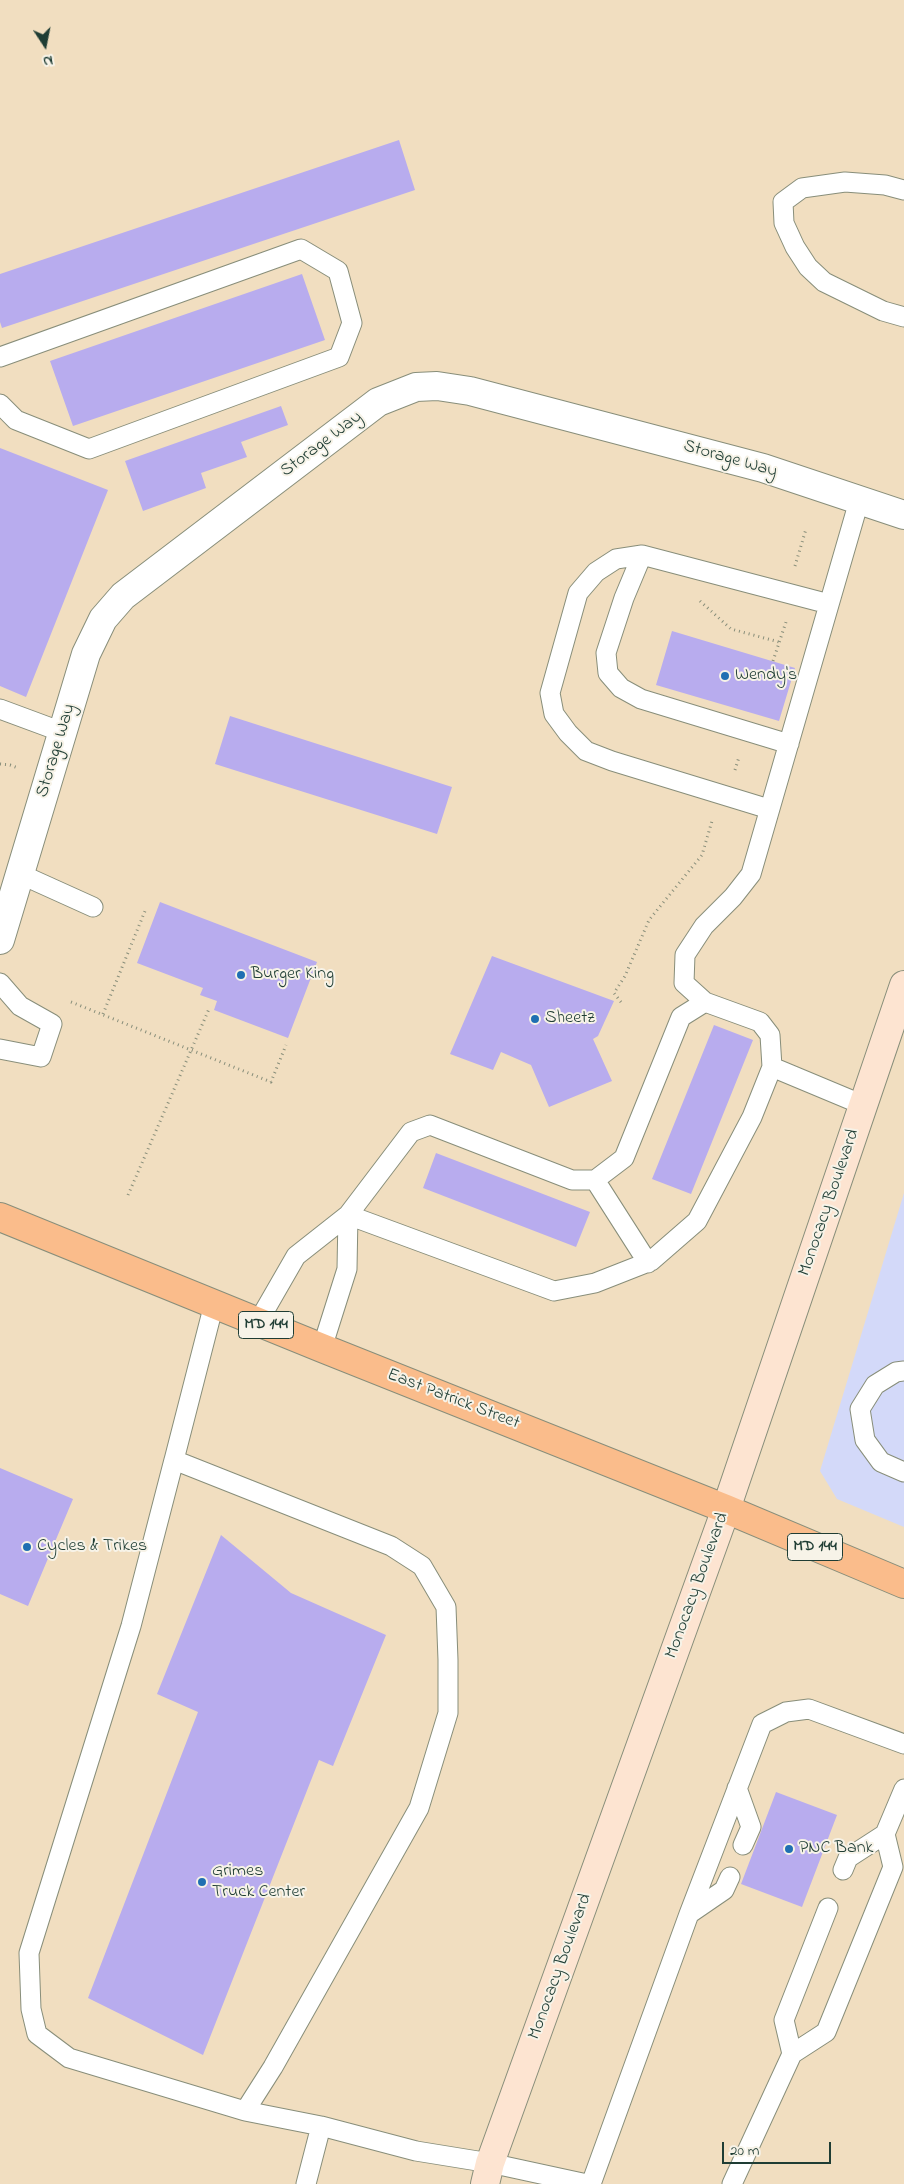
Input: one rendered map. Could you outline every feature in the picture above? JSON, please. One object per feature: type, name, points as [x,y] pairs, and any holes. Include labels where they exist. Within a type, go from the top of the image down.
[{"type":"main road","name":"Monocacy Boulevard","points":[[488,2174],[726,1509],[904,985]]},
{"type":"main road","name":"East Patrick Street","points":[[0,1217],[726,1509],[904,1584]]},
{"type":"street","name":"Storage Way","points":[[0,940],[86,654],[103,619],[123,596],[378,402],[416,387],[437,386],[470,391],[763,468],[904,515]]},
{"type":"lane","points":[[904,190],[885,185],[845,182],[802,188],[783,202],[784,223],[795,247],[808,267],[824,282],[883,312],[904,318]]},
{"type":"lane","points":[[0,357],[300,250],[338,271],[352,323],[339,357],[89,449],[16,420],[0,404]]},
{"type":"lane","points":[[348,1215],[554,1291],[595,1283],[648,1263],[697,1221],[752,1117],[772,1067],[770,1035],[760,1022],[705,1002],[684,983],[685,956],[704,926],[733,897],[751,874],[859,501]]},
{"type":"lane","points":[[770,810],[612,761],[586,751],[568,733],[554,714],[550,694],[578,593],[596,572],[616,558],[642,555],[829,604]]},
{"type":"lane","points":[[642,555],[624,598],[606,653],[608,673],[621,688],[641,699],[789,744]]},
{"type":"lane","points":[[0,709],[62,732]]},
{"type":"lane","points":[[20,874],[93,907]]},
{"type":"lane","points":[[0,983],[20,1006],[52,1024],[40,1057],[0,1049]]},
{"type":"lane","points":[[258,1322],[296,1256],[348,1215],[411,1132],[430,1125],[572,1180],[595,1180],[624,1158],[681,1017],[705,1002]]},
{"type":"lane","points":[[772,1067],[863,1106]]},
{"type":"lane","points":[[595,1180],[648,1263]]},
{"type":"lane","points":[[322,1348],[346,1269],[348,1215]]},
{"type":"lane","points":[[214,1304],[131,1626],[29,1953],[31,2009],[36,2034],[69,2058],[245,2111],[321,2126],[416,2151],[488,2174],[587,2184]]},
{"type":"lane","points":[[904,1371],[896,1372],[875,1384],[860,1409],[865,1440],[881,1462],[904,1472]]},
{"type":"lane","points":[[174,1460],[391,1546],[422,1566],[446,1607],[448,1713],[419,1808],[273,2068],[245,2111]]},
{"type":"lane","points":[[591,2184],[689,1914],[762,1724],[786,1712],[809,1709],[904,1744]]},
{"type":"lane","points":[[737,1788],[751,1826],[743,1845]]},
{"type":"lane","points":[[843,1870],[848,1858],[885,1834],[904,1789]]},
{"type":"lane","points":[[732,2184],[792,2054],[826,2032],[893,1867],[885,1834]]},
{"type":"lane","points":[[689,1914],[724,1890],[730,1877]]},
{"type":"lane","points":[[792,2054],[784,2020],[828,1908]]},
{"type":"lane","points":[[306,2184],[321,2126]]},
{"type":"path","points":[[700,601],[731,629],[779,642]]},
{"type":"path","points":[[621,1002],[614,993],[625,976],[649,920],[702,855],[712,821],[742,750]]},
{"type":"path","points":[[104,1014],[145,911]]},
{"type":"path","points":[[70,1002],[271,1082],[286,1045]]},
{"type":"path","points":[[128,1195],[209,1009]]},
{"type":"shaded area","points":[[904,1193],[904,1527],[837,1499],[820,1471]]},
{"type":"building","points":[[399,140],[415,190],[2,328],[0,322],[0,274]]},
{"type":"building","points":[[302,274],[325,340],[73,426],[50,361]]},
{"type":"building","points":[[281,406],[288,425],[241,442],[247,457],[201,473],[206,488],[143,511],[125,461]]},
{"type":"building","points":[[0,448],[108,490],[26,697],[0,686]]},
{"type":"building","name":"Wendy's","points":[[672,631],[795,668],[779,721],[656,685]]},
{"type":"building","points":[[230,716],[452,787],[437,834],[215,764]]},
{"type":"building","name":"Burger King","points":[[160,902],[317,962],[288,1038],[214,1010],[217,1001],[200,995],[203,988],[137,963]]},
{"type":"building","name":"Sheetz","points":[[492,956],[614,1001],[598,1036],[593,1039],[612,1081],[549,1107],[531,1065],[501,1052],[493,1070],[450,1054]]},
{"type":"building","points":[[714,1025],[753,1040],[691,1194],[652,1179]]},
{"type":"building","points":[[436,1153],[590,1212],[576,1247],[423,1188]]},
{"type":"building","name":"Cycles & Trikes","points":[[0,1468],[73,1499],[28,1606],[0,1594]]},
{"type":"building","name":"Grimes Truck Center","points":[[221,1535],[291,1593],[386,1635],[333,1766],[319,1760],[203,2055],[88,1998],[198,1712],[157,1694]]},
{"type":"building","name":"PNC Bank","points":[[776,1792],[837,1815],[802,1907],[741,1884]]},
{"type":"place","name":"Wendy's","points":[[725,676]]},
{"type":"place","name":"Burger King","points":[[241,975]]},
{"type":"place","name":"Sheetz","points":[[535,1019]]},
{"type":"place","name":"Cycles & Trikes","points":[[27,1547]]},
{"type":"place","name":"PNC Bank","points":[[789,1849]]},
{"type":"place","name":"Grimes Truck Center","points":[[202,1882]]}]
